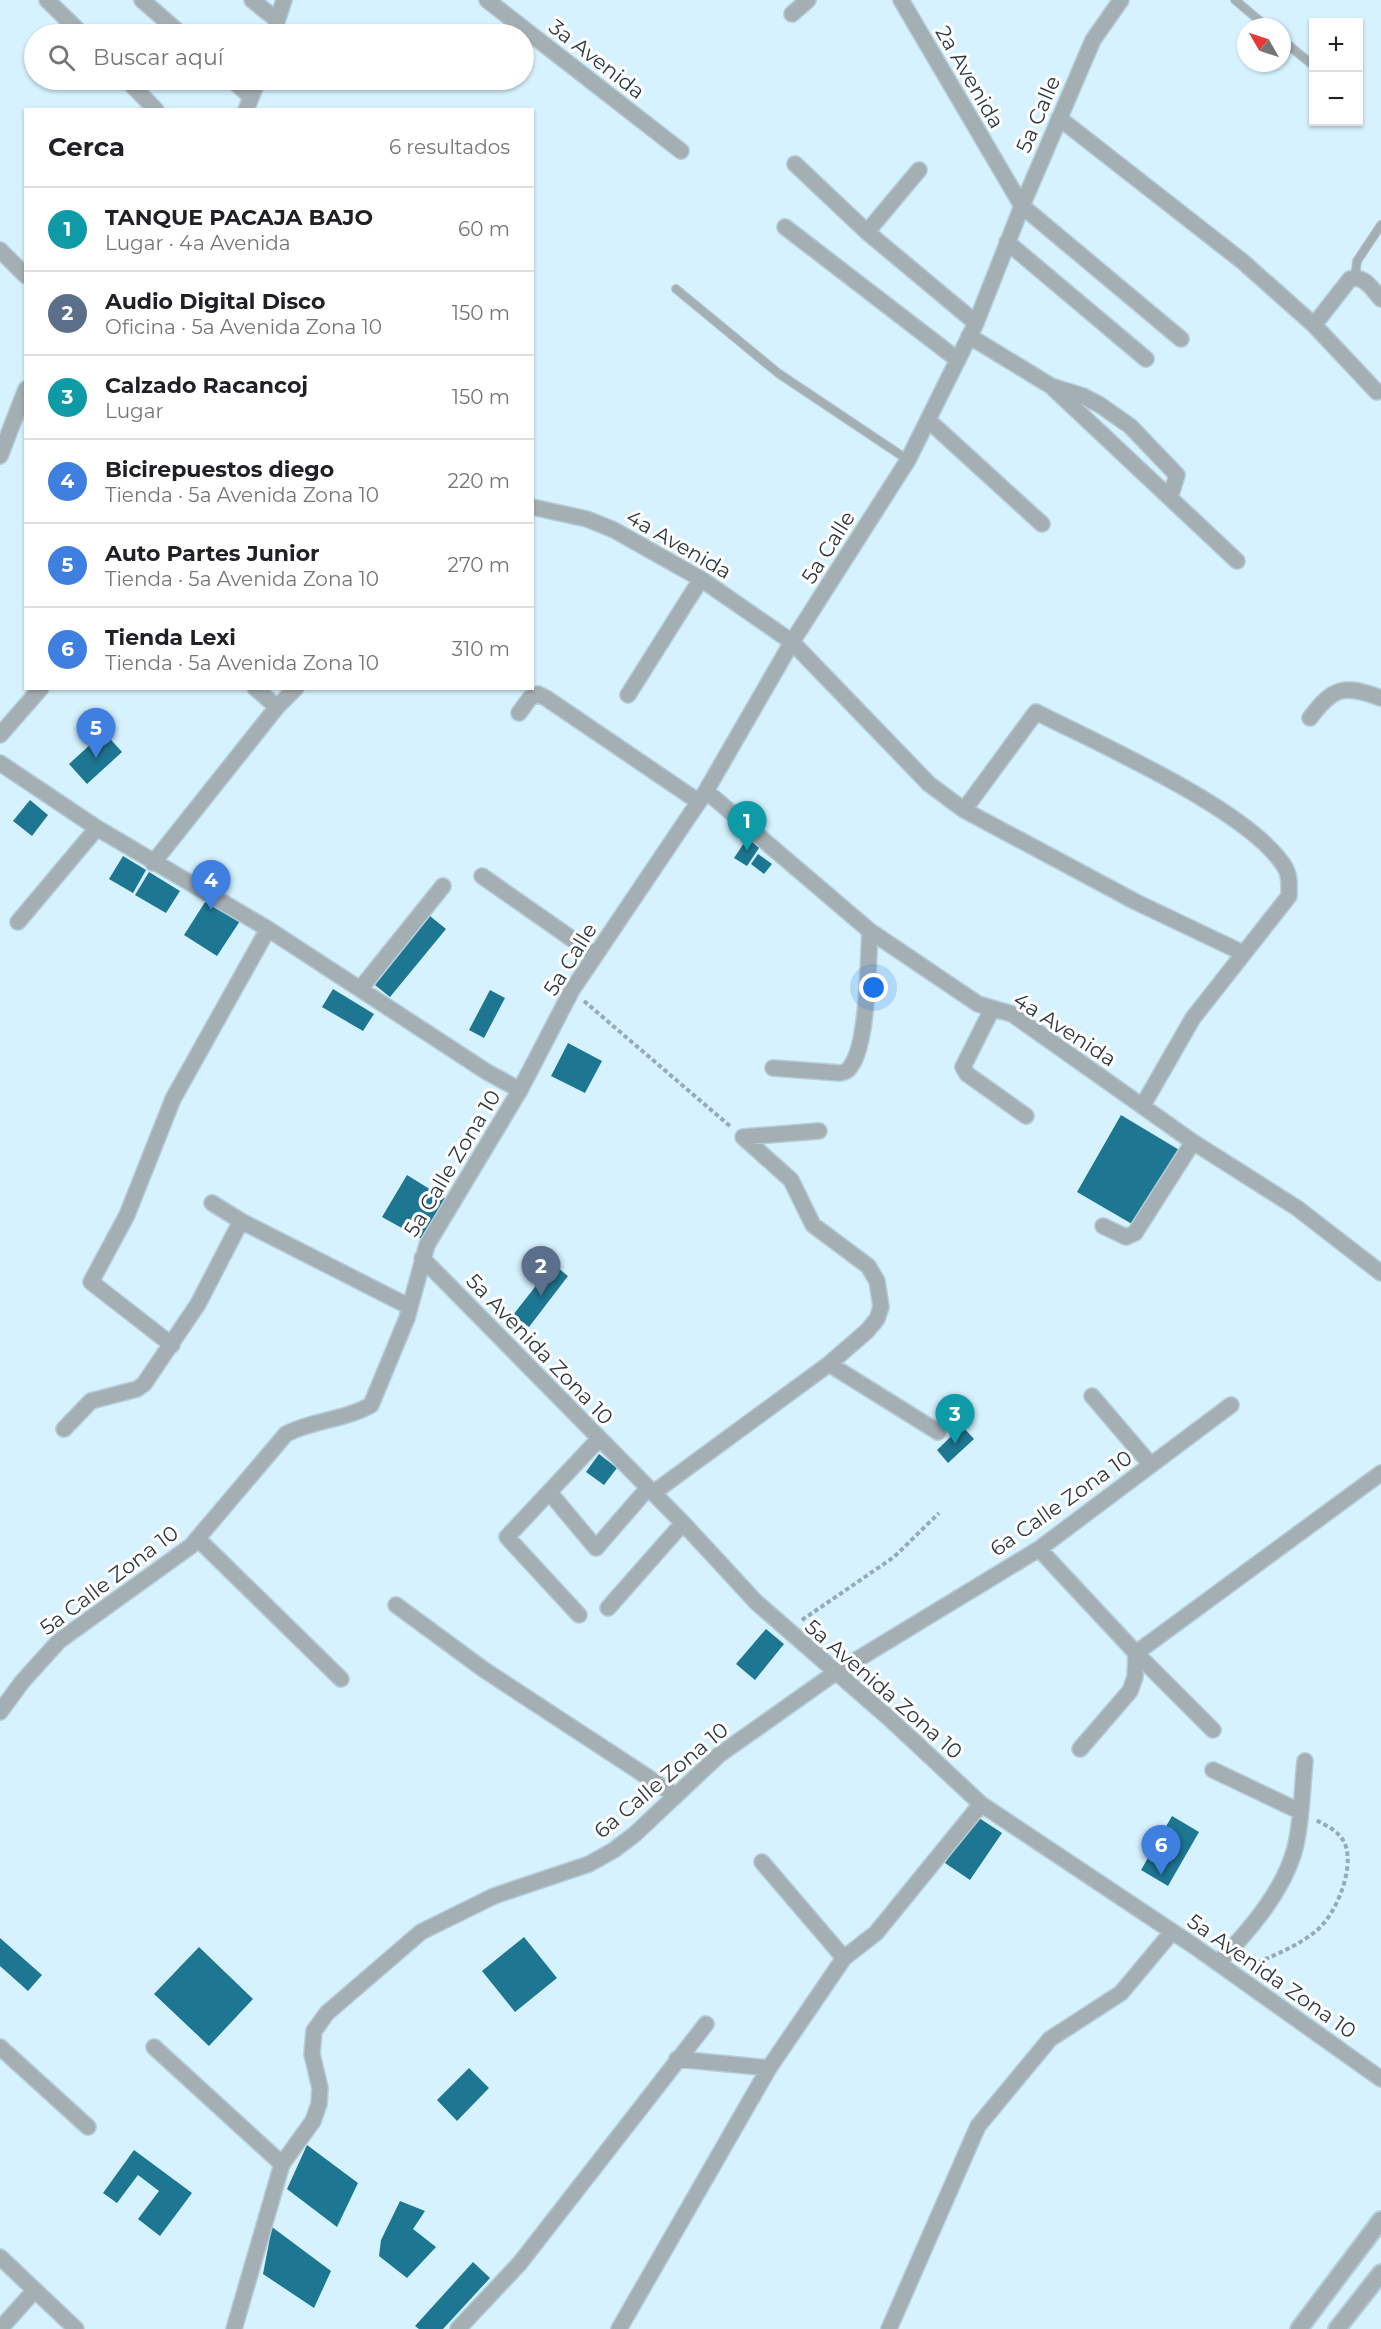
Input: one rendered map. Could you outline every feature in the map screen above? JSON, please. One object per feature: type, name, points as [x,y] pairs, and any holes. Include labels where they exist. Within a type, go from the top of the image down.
[{"type":"street","points":[[47,0],[72,24]]},
{"type":"street","points":[[142,0],[170,24]]},
{"type":"street","points":[[252,0],[272,24]]},
{"type":"street","points":[[276,24],[284,0]]},
{"type":"street","name":"3a Avenida","points":[[487,0],[518,24]]},
{"type":"street","points":[[792,14],[808,0]]},
{"type":"street","name":"2a Avenida","points":[[901,0],[1022,206],[1181,339]]},
{"type":"street","name":"5a Calle","points":[[520,1090],[572,990],[703,796],[792,642],[908,460],[972,330],[1093,40],[1121,0]]},
{"type":"street","name":"3a Avenida","points":[[534,37],[681,151]]},
{"type":"street","points":[[137,90],[154,108]]},
{"type":"street","points":[[239,90],[249,103]]},
{"type":"street","points":[[1059,118],[1242,261],[1314,325],[1377,392]]},
{"type":"street","points":[[795,164],[972,330],[1051,386],[1237,561]]},
{"type":"street","points":[[867,232],[920,170]]},
{"type":"street","points":[[785,227],[957,360]]},
{"type":"street","points":[[1007,242],[1146,359]]},
{"type":"street","points":[[0,250],[24,274]]},
{"type":"street","points":[[1314,325],[1346,282],[1355,277],[1366,281],[1381,298]]},
{"type":"street","points":[[1051,386],[1091,399],[1130,426],[1177,475],[1170,498]]},
{"type":"street","points":[[0,456],[24,394]]},
{"type":"street","points":[[928,420],[1042,524]]},
{"type":"street","name":"4a Avenida","points":[[534,508],[608,527],[701,579],[792,642],[929,784],[964,810],[1136,902],[1243,953]]},
{"type":"street","points":[[628,695],[701,579]]},
{"type":"street","points":[[0,735],[39,690]]},
{"type":"street","points":[[257,690],[277,707]]},
{"type":"street","points":[[153,863],[277,707],[294,690]]},
{"type":"street","points":[[1310,718],[1325,698],[1334,692],[1360,691],[1381,698]]},
{"type":"street","name":"4a Avenida","points":[[519,712],[530,698],[538,694],[703,796],[870,931],[952,988],[992,1009],[1012,1014],[1193,1142],[1297,1208],[1381,1273]]},
{"type":"street","points":[[964,810],[1036,712],[1222,810],[1275,854],[1286,869],[1290,880],[1289,896],[1193,1018],[1143,1105]]},
{"type":"street","points":[[0,763],[97,828],[268,929],[487,1072],[520,1090]]},
{"type":"street","points":[[18,922],[97,828]]},
{"type":"street","points":[[482,876],[595,956]]},
{"type":"street","points":[[361,988],[442,886]]},
{"type":"street","points":[[172,1345],[91,1282],[127,1215],[173,1099],[268,929]]},
{"type":"street","points":[[773,1068],[840,1074],[853,1064],[862,1033],[870,931]]},
{"type":"street","points":[[992,1009],[963,1067],[967,1074],[1026,1116]]},
{"type":"street","name":"5a Calle Zona 10","points":[[0,1712],[22,1682],[59,1641],[182,1554],[198,1539],[286,1434],[302,1426],[371,1405],[410,1307],[422,1258],[520,1090]]},
{"type":"street","points":[[742,1137],[819,1131]]},
{"type":"street","points":[[550,1493],[597,1548],[651,1491],[829,1364],[877,1319],[881,1307],[877,1281],[862,1260],[821,1234],[813,1225],[792,1180],[742,1137]]},
{"type":"street","points":[[1103,1226],[1126,1237],[1135,1233],[1193,1142]]},
{"type":"street","points":[[212,1203],[241,1221],[410,1307]]},
{"type":"street","points":[[64,1429],[91,1401],[137,1389],[172,1345],[198,1304],[241,1221]]},
{"type":"street","name":"5a Avenida Zona 10","points":[[422,1258],[598,1440],[683,1523],[727,1574],[786,1631],[890,1719],[981,1804],[1218,1963],[1381,2079]]},
{"type":"street","points":[[829,1364],[938,1432]]},
{"type":"street","points":[[1092,1396],[1151,1465]]},
{"type":"street","name":"6a Calle Zona 10","points":[[234,2329],[282,2164],[313,2121],[319,2104],[320,2088],[312,2054],[315,2031],[327,2013],[421,1932],[494,1896],[589,1864],[614,1851],[719,1755],[835,1673],[1039,1549],[1231,1405]]},
{"type":"street","points":[[579,1615],[507,1537],[598,1440]]},
{"type":"street","points":[[1136,1653],[1381,1473]]},
{"type":"street","points":[[608,1608],[683,1523]]},
{"type":"street","points":[[198,1539],[340,1679]]},
{"type":"street","points":[[1039,1549],[1136,1653],[1213,1730]]},
{"type":"street","points":[[396,1605],[483,1669],[675,1795]]},
{"type":"street","points":[[1080,1749],[1130,1691],[1135,1677],[1136,1653]]},
{"type":"street","points":[[1218,1963],[1241,1940],[1287,1870],[1296,1848],[1305,1761]]},
{"type":"street","points":[[1213,1770],[1299,1811]]},
{"type":"street","points":[[618,2329],[770,2068],[844,1958],[876,1933],[981,1804]]},
{"type":"street","points":[[762,1862],[844,1958]]},
{"type":"street","points":[[889,2329],[978,2126],[1050,2039],[1121,1993],[1172,1932]]},
{"type":"street","points":[[458,2329],[520,2263],[706,2024]]},
{"type":"street","points":[[0,2047],[88,2127]]},
{"type":"street","points":[[154,2047],[282,2164]]},
{"type":"street","points":[[677,2060],[770,2068]]},
{"type":"street","points":[[1299,2329],[1381,2220]]},
{"type":"street","points":[[0,2257],[76,2329]]},
{"type":"street","points":[[1337,2329],[1381,2272]]},
{"type":"street","points":[[0,2329],[34,2290]]},
{"type":"lane","points":[[1235,0],[1256,18]]},
{"type":"lane","points":[[1291,47],[1309,62]]},
{"type":"lane","points":[[1355,277],[1357,261],[1381,225]]},
{"type":"lane","points":[[676,289],[778,373],[908,460]]},
{"type":"path","points":[[572,990],[742,1137]]},
{"type":"path","points":[[786,1631],[894,1557],[939,1513]]},
{"type":"path","points":[[1232,1973],[1277,1954],[1318,1930],[1335,1906],[1348,1857],[1346,1845],[1340,1835],[1299,1811]]},
{"type":"building","points":[[104,732],[122,752],[87,784],[69,764]]},
{"type":"building","points":[[30,800],[48,815],[32,836],[13,821]]},
{"type":"building","points":[[748,837],[761,845],[747,866],[734,858]]},
{"type":"building","points":[[758,854],[772,864],[764,874],[751,864]]},
{"type":"building","points":[[123,856],[146,870],[133,893],[109,879]]},
{"type":"building","points":[[149,872],[180,891],[166,913],[135,895]]},
{"type":"building","points":[[207,899],[240,921],[217,956],[184,935]]},
{"type":"building","points":[[430,916],[446,929],[390,997],[375,985]]},
{"type":"building","points":[[333,989],[374,1014],[363,1031],[322,1007]]},
{"type":"building","points":[[490,990],[505,998],[484,1038],[469,1030]]},
{"type":"building","points":[[568,1043],[602,1061],[585,1093],[551,1076]]},
{"type":"building","points":[[1121,1115],[1181,1151],[1132,1224],[1077,1192]]},
{"type":"building","points":[[407,1175],[449,1201],[425,1241],[382,1217]]},
{"type":"building","points":[[553,1264],[568,1276],[529,1327],[513,1315]]},
{"type":"building","points":[[962,1426],[974,1439],[948,1463],[937,1450]]},
{"type":"building","points":[[599,1454],[617,1468],[604,1485],[586,1472]]},
{"type":"building","points":[[766,1629],[784,1644],[755,1680],[736,1664]]},
{"type":"building","points":[[976,1816],[1002,1833],[970,1880],[945,1863]]},
{"type":"building","points":[[1172,1816],[1199,1832],[1168,1886],[1141,1870]]},
{"type":"building","points":[[524,1937],[557,1978],[515,2012],[482,1971]]},
{"type":"building","points":[[0,1938],[42,1975],[28,1991],[0,1966]]},
{"type":"building","points":[[199,1947],[253,1999],[209,2046],[154,1994]]},
{"type":"building","points":[[469,2068],[489,2088],[457,2121],[437,2100]]},
{"type":"building","points":[[307,2145],[358,2183],[337,2227],[287,2189]]},
{"type":"building","points":[[134,2150],[192,2193],[160,2236],[138,2219],[159,2191],[138,2175],[117,2203],[103,2193]]},
{"type":"building","points":[[400,2201],[425,2211],[413,2229],[436,2247],[407,2278],[379,2256],[381,2240]]},
{"type":"building","points":[[272,2227],[331,2271],[314,2308],[263,2274]]},
{"type":"building","points":[[473,2262],[490,2278],[443,2329],[419,2329],[415,2326]]},
{"type":"place","name":"Auto Partes Junior","points":[[96,758]]},
{"type":"place","name":"TANQUE PACAJA BAJO","points":[[747,851]]},
{"type":"place","name":"Bicirepuestos diego","points":[[211,910]]},
{"type":"place","name":"Audio Digital Disco","points":[[541,1296]]},
{"type":"place","name":"Calzado Racancoj","points":[[955,1444]]},
{"type":"place","name":"Tienda Lexi","points":[[1161,1875]]}]
